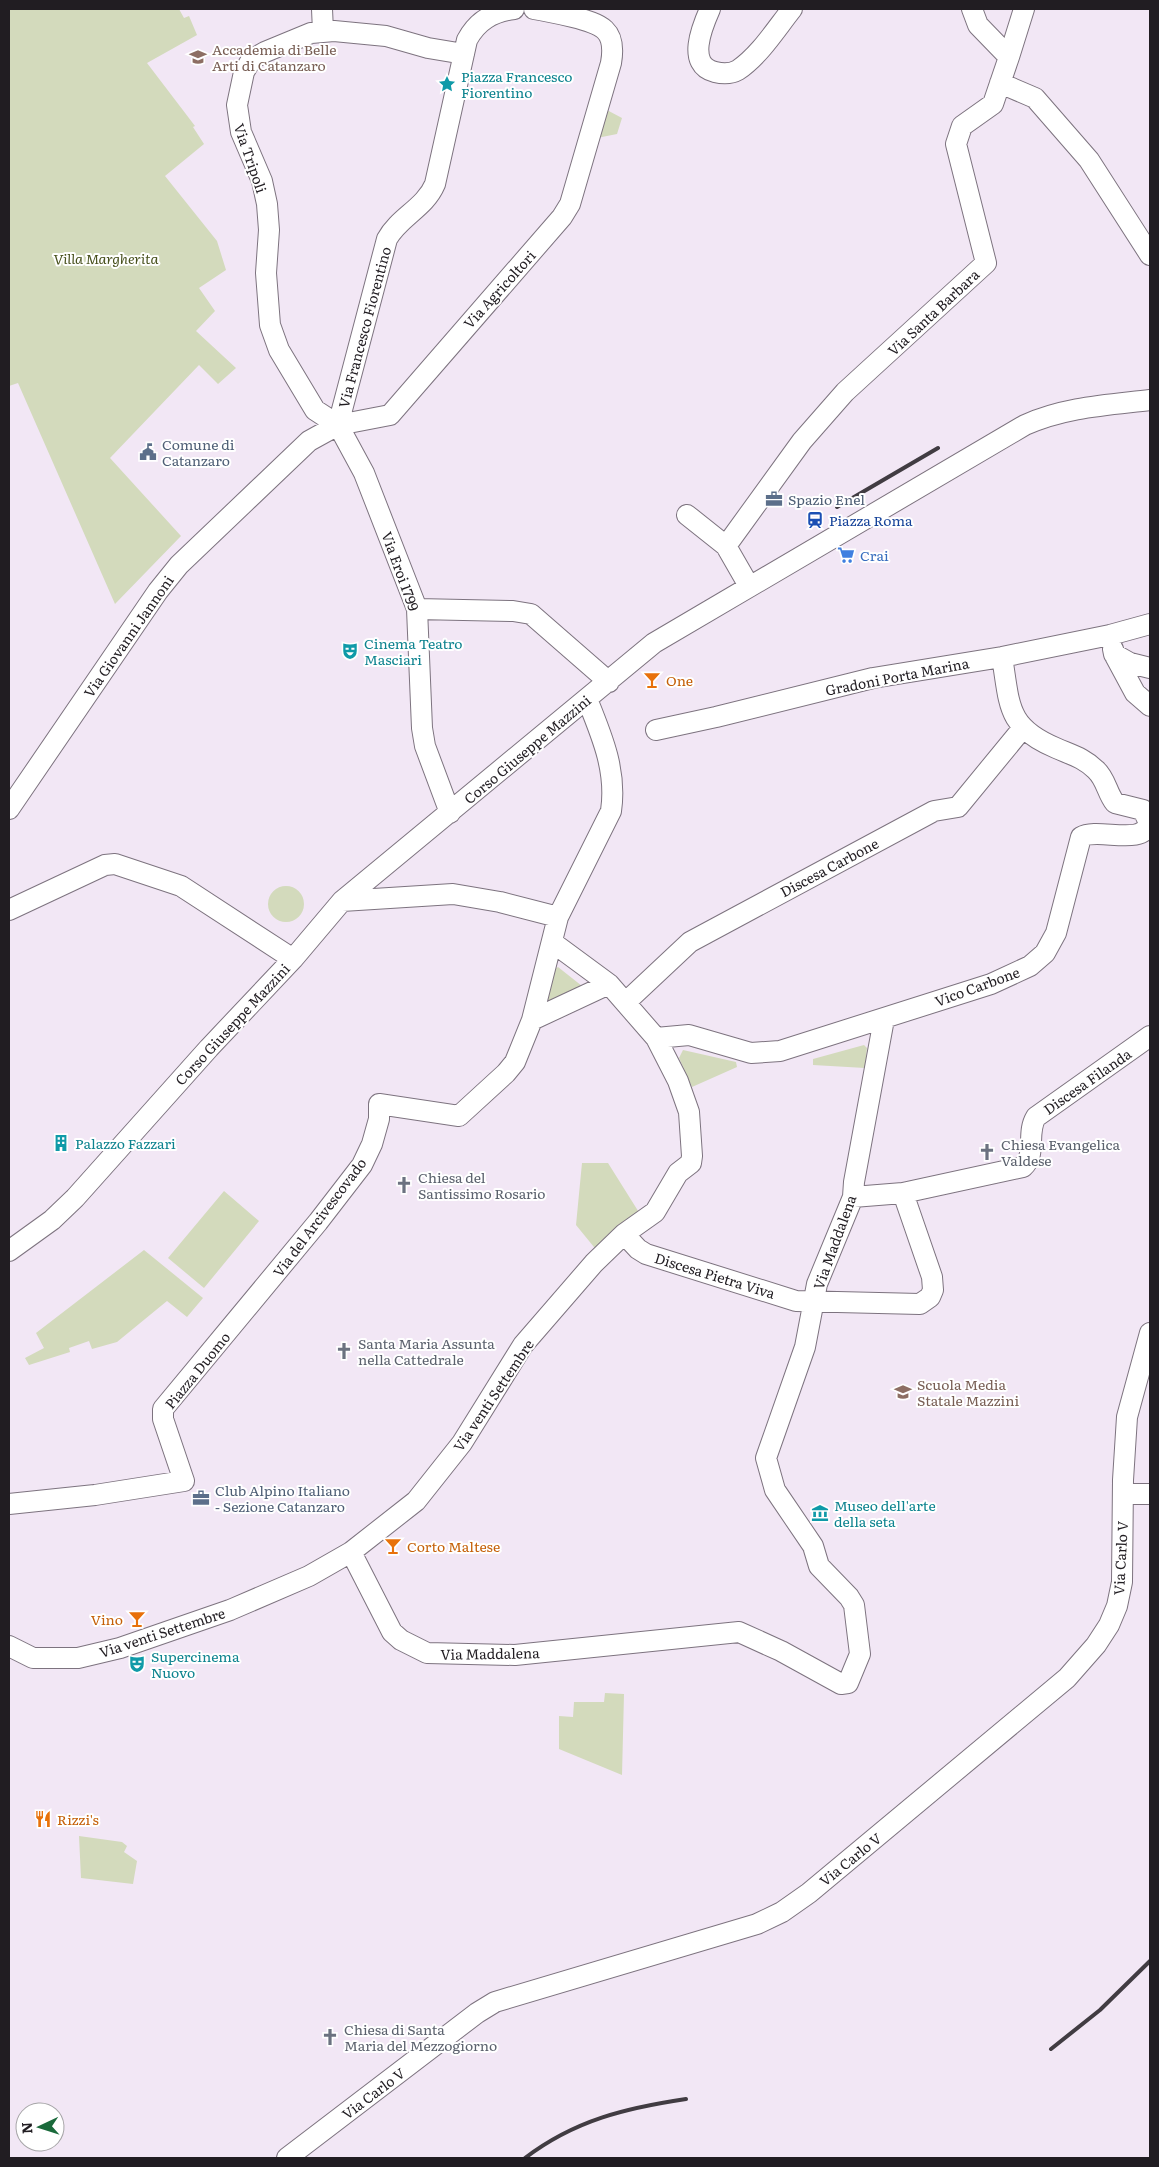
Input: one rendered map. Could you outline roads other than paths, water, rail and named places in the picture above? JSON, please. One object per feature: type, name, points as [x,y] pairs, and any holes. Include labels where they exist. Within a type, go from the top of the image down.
[{"type":"street","points":[[322,9],[323,31]]},
{"type":"street","points":[[464,54],[467,40],[479,22],[498,12],[514,9]]},
{"type":"street","name":"Via Agricoltori","points":[[338,425],[390,415],[553,229],[570,204],[613,52],[607,32],[592,22],[534,9]]},
{"type":"street","points":[[710,9],[700,35],[699,55],[706,67],[712,72],[726,74],[737,70],[747,63],[768,41],[792,9]]},
{"type":"street","points":[[972,9],[978,24],[1008,57]]},
{"type":"street","points":[[1024,9],[1000,83],[1035,98],[1088,160],[1150,255]]},
{"type":"street","name":"Via Tripoli","points":[[338,425],[315,410],[280,350],[270,325],[267,300],[269,230],[267,204],[262,181],[240,132],[237,119],[238,95],[244,72],[251,60],[265,52],[311,33],[323,31],[386,36],[428,48],[464,54]]},
{"type":"street","name":"Via Francesco Fiorentino","points":[[338,425],[387,239],[397,225],[428,198],[434,184],[464,54]]},
{"type":"street","name":"Via Santa Barbara","points":[[726,546],[802,441],[845,392],[986,263],[956,144],[962,126],[993,104],[1000,83]]},
{"type":"street","name":"Corso Giuseppe Mazzini","points":[[9,1251],[52,1220],[75,1198],[209,1048],[294,959],[342,901],[654,643],[1025,426],[1044,417],[1070,410],[1150,400]]},
{"type":"street","name":"Via Eroi 1799","points":[[338,425],[364,473],[417,609],[422,728],[425,746],[450,813]]},
{"type":"street","name":"Via Giovanni Jannoni","points":[[9,809],[153,598],[179,565],[309,441],[338,425]]},
{"type":"street","points":[[687,515],[726,546],[749,586]]},
{"type":"street","points":[[417,609],[518,611],[531,614],[609,682]]},
{"type":"street","name":"Gradoni Porta Marina","points":[[656,730],[873,678],[1002,657],[1112,645],[1150,624]]},
{"type":"street","points":[[1112,645],[1130,662],[1150,668]]},
{"type":"street","points":[[1112,645],[1135,693],[1150,706]]},
{"type":"street","points":[[1002,657],[1011,707],[1022,729]]},
{"type":"street","points":[[532,1020],[558,917],[605,825],[614,795],[607,750],[587,699]]},
{"type":"street","name":"Discesa Carbone","points":[[626,1002],[690,942],[934,810],[958,807],[1022,729]]},
{"type":"street","name":"Vico Carbone","points":[[884,1019],[991,984],[1030,966],[1045,953],[1056,933],[1081,837],[1089,834],[1138,835],[1148,827],[1146,813],[1139,808],[1115,803],[1101,776],[1084,759],[1057,749],[1022,729]]},
{"type":"street","points":[[9,910],[105,865],[115,864],[181,886],[294,959]]},
{"type":"street","points":[[342,901],[453,894],[500,902],[558,917]]},
{"type":"street","name":"Via venti Settembre","points":[[9,1646],[33,1658],[78,1658],[120,1648],[230,1610],[309,1576],[351,1552],[416,1501],[462,1443],[523,1345],[594,1262],[624,1234],[654,1212],[678,1173],[690,1163],[692,1156],[689,1112],[678,1081],[656,1038],[626,1002],[609,984],[552,942]]},
{"type":"street","points":[[532,1020],[609,984]]},
{"type":"street","points":[[656,1038],[689,1036],[751,1053],[770,1053],[884,1019]]},
{"type":"street","name":"Via Maddalena","points":[[351,1552],[392,1632],[416,1649],[438,1654],[515,1655],[739,1632],[782,1651],[841,1684],[846,1684],[850,1681],[860,1654],[852,1600],[819,1566],[813,1546],[775,1490],[766,1464],[766,1451],[805,1347],[817,1284],[853,1197],[854,1182],[884,1019]]},
{"type":"street","name":"Via del Arcivescovado","points":[[257,1296],[362,1165],[372,1144],[379,1119],[379,1104],[458,1116],[506,1073],[515,1062],[532,1020]]},
{"type":"street","name":"Discesa Filanda","points":[[853,1197],[903,1193],[1023,1167],[1028,1162],[1030,1155],[1031,1129],[1036,1118],[1150,1036]]},
{"type":"street","name":"Discesa Pietra Viva","points":[[624,1234],[638,1249],[646,1254],[796,1301],[916,1305],[928,1299],[933,1290],[932,1277],[903,1193]]},
{"type":"street","name":"Piazza Duomo","points":[[9,1504],[95,1495],[184,1480],[163,1419],[163,1409],[257,1296]]},
{"type":"street","name":"Via Carlo V","points":[[287,2158],[477,2013],[495,2002],[757,1924],[782,1912],[809,1893],[1067,1678],[1096,1645],[1117,1606],[1122,1582],[1123,1494],[1127,1417],[1150,1333]]},
{"type":"street","points":[[1123,1494],[1150,1494]]},
{"type":"railway","points":[[837,507],[938,448]]},
{"type":"railway","points":[[1051,2049],[1100,2010],[1150,1961]]},
{"type":"railway","points":[[525,2158],[544,2145],[582,2125],[622,2112],[686,2099]]},
{"type":"place","name":"Accademia di Belle Arti di Catanzaro","points":[[198,57]]},
{"type":"place","name":"Piazza Francesco Fiorentino","points":[[447,84]]},
{"type":"place","name":"Comune di Catanzaro","points":[[148,452]]},
{"type":"place","name":"Spazio Enel","points":[[774,499]]},
{"type":"place","name":"Piazza Roma","points":[[815,520]]},
{"type":"place","name":"Crai","points":[[846,555]]},
{"type":"place","name":"Cinema Teatro Masciari","points":[[350,651]]},
{"type":"place","name":"One","points":[[652,680]]},
{"type":"place","name":"Palazzo Fazzari","points":[[61,1143]]},
{"type":"place","name":"Chiesa Evangelica Valdese","points":[[987,1152]]},
{"type":"place","name":"Chiesa del Santissimo Rosario","points":[[404,1185]]},
{"type":"place","name":"Santa Maria Assunta nella Cattedrale","points":[[344,1351]]},
{"type":"place","name":"Scuola Media Statale Mazzini","points":[[903,1392]]},
{"type":"place","name":"Club Alpino Italiano - Sezione Catanzaro","points":[[201,1498]]},
{"type":"place","name":"Museo dell'arte della seta","points":[[820,1513]]},
{"type":"place","name":"Corto Maltese","points":[[393,1546]]},
{"type":"place","name":"Vino","points":[[137,1619]]},
{"type":"place","name":"Supercinema Nuovo","points":[[137,1664]]},
{"type":"place","name":"Rizzi's","points":[[43,1819]]},
{"type":"place","name":"Chiesa di Santa Maria del Mezzogiorno","points":[[330,2037]]},
{"type":"park label","name":"Villa Margherita","points":[[106,258]]}]
